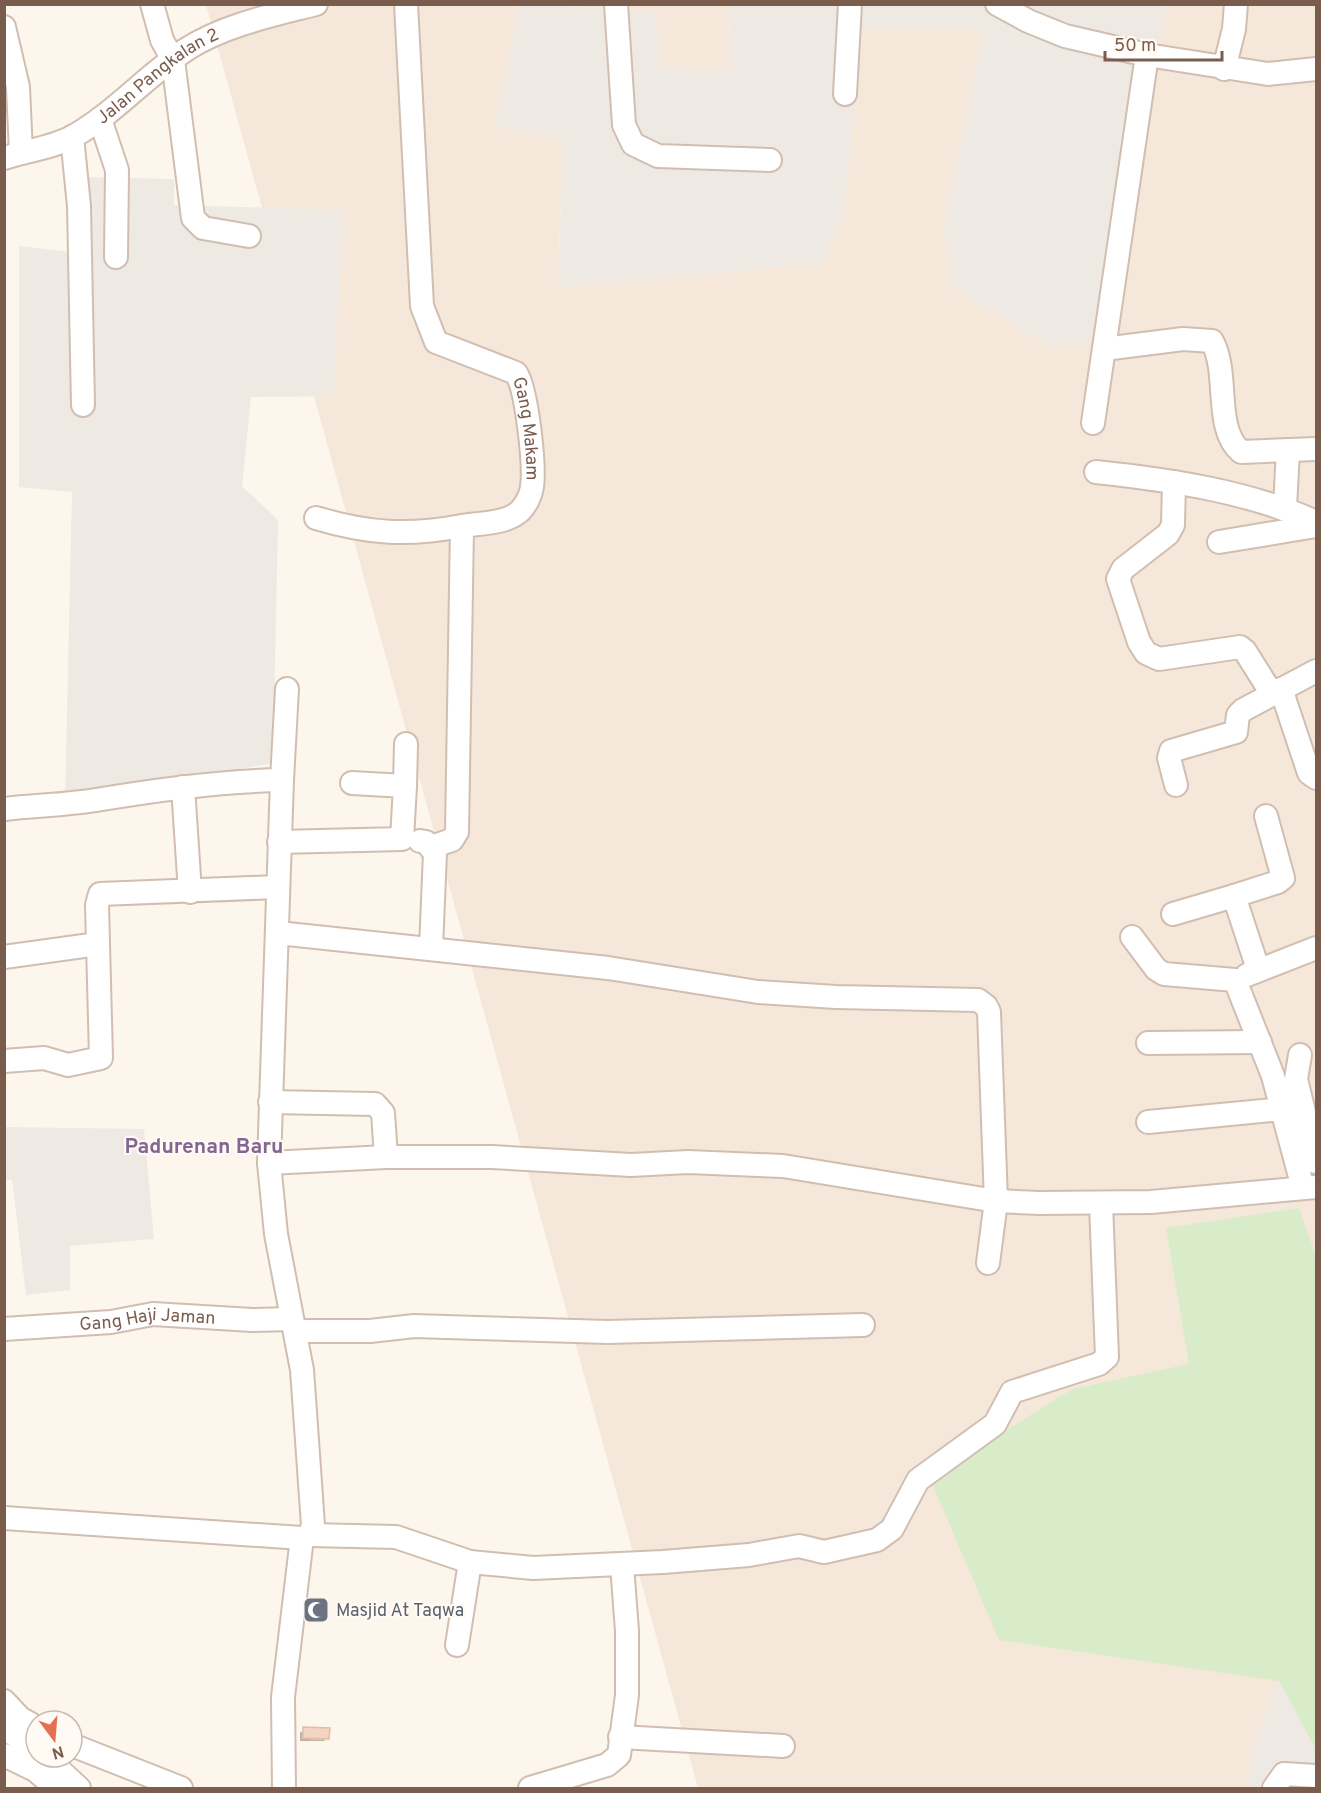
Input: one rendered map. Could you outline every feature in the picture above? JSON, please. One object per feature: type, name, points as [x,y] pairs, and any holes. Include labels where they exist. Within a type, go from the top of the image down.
[{"type":"street","points":[[152,4],[162,40],[173,60],[193,218],[203,228],[249,236]]},
{"type":"street","name":"Jalan Pangkalan 2","points":[[13,155],[72,137],[100,119],[187,49],[261,18],[316,4]]},
{"type":"street","name":"Gang Makam","points":[[406,4],[422,306],[436,342],[516,373],[522,386],[533,470],[532,489],[520,511],[512,517],[462,526]]},
{"type":"street","points":[[616,4],[624,125],[633,144],[658,156],[770,160]]},
{"type":"street","points":[[845,94],[850,4]]},
{"type":"street","points":[[1224,69],[1234,29],[1236,4]]},
{"type":"street","points":[[997,5],[1065,36],[1147,55],[1224,69],[1268,74],[1317,69]]},
{"type":"street","points":[[4,27],[18,87],[13,155]]},
{"type":"street","points":[[1094,423],[1147,55]]},
{"type":"street","points":[[100,119],[117,170],[116,257]]},
{"type":"street","points":[[72,137],[79,206],[83,405]]},
{"type":"street","points":[[1104,349],[1183,339],[1212,341],[1220,355],[1227,430],[1232,444],[1241,452],[1317,449]]},
{"type":"street","points":[[1285,507],[1288,450]]},
{"type":"street","points":[[1096,472],[1174,482],[1285,507],[1317,524]]},
{"type":"street","points":[[1174,482],[1173,525],[1168,534],[1123,569],[1118,579],[1138,642],[1146,652],[1159,659],[1240,647],[1276,691],[1310,773],[1317,778]]},
{"type":"street","points":[[316,518],[354,530],[402,534],[462,526],[457,832],[452,840],[431,847]]},
{"type":"street","points":[[1219,542],[1317,524]]},
{"type":"street","points":[[1176,785],[1169,758],[1171,751],[1235,732],[1240,713],[1276,691],[1317,672]]},
{"type":"street","points":[[284,1788],[283,1697],[306,1536],[313,1525],[308,1446],[293,1325],[276,1234],[269,1163],[278,933],[279,842],[287,688]]},
{"type":"street","points":[[402,839],[406,744]]},
{"type":"street","points":[[4,808],[101,800],[183,787],[282,780]]},
{"type":"street","points":[[352,783],[405,786]]},
{"type":"street","points":[[183,787],[190,892]]},
{"type":"street","points":[[1173,914],[1278,882],[1283,878],[1266,816]]},
{"type":"street","points":[[279,842],[402,839],[426,842],[435,853],[431,948]]},
{"type":"street","points":[[4,1061],[44,1058],[68,1065],[101,1058],[97,900],[100,894],[278,887]]},
{"type":"street","points":[[1234,896],[1258,969]]},
{"type":"street","points":[[278,933],[608,968],[758,992],[836,997],[978,1000],[987,1006],[990,1012],[996,1201],[988,1263]]},
{"type":"street","points":[[1132,937],[1156,969],[1164,974],[1234,980],[1317,948]]},
{"type":"street","points":[[4,957],[98,944]]},
{"type":"street","points":[[269,1163],[386,1157],[547,1159],[631,1165],[688,1162],[783,1166],[996,1201],[1101,1204],[1151,1202],[1310,1187],[1260,1042],[1234,980]]},
{"type":"street","points":[[1149,1042],[1260,1042]]},
{"type":"street","points":[[1300,1055],[1296,1078],[1317,1162]]},
{"type":"street","points":[[270,1102],[375,1104],[383,1113],[386,1157]]},
{"type":"street","points":[[1148,1122],[1282,1109]]},
{"type":"street","points":[[4,1518],[306,1536],[396,1537],[470,1562],[533,1568],[622,1565],[749,1555],[799,1546],[824,1552],[877,1540],[892,1529],[918,1480],[995,1424],[1012,1392],[1099,1364],[1107,1357],[1108,1321],[1101,1204]]},
{"type":"street","name":"Gang Haji Jaman","points":[[4,1329],[111,1322],[153,1314],[370,1331],[414,1326],[608,1332],[864,1325]]},
{"type":"street","points":[[457,1645],[470,1562]]},
{"type":"street","points":[[530,1788],[607,1765],[619,1755],[627,1685],[627,1631],[622,1565]]},
{"type":"street","points":[[4,1701],[24,1720]]},
{"type":"street","points":[[4,1728],[24,1742]]},
{"type":"street","points":[[620,1737],[783,1746]]},
{"type":"street","points":[[84,1750],[181,1788]]},
{"type":"street","points":[[4,1755],[35,1770],[56,1788]]},
{"type":"street","points":[[58,1769],[79,1788]]},
{"type":"street","points":[[1274,1788],[1284,1774],[1317,1776]]},
{"type":"shaded area","points":[[206,5],[520,5],[495,127],[563,139],[558,288],[843,215],[863,29],[985,28],[944,223],[1110,285],[1167,5],[1316,5],[1316,1629],[1279,1681],[1249,1757],[1251,1788],[698,1788]]},
{"type":"shaded area","points":[[520,5],[562,5],[656,13],[662,68],[729,70],[730,5],[1167,5],[1110,285],[1124,340],[1053,347],[953,289],[944,223],[984,28],[863,30],[843,215],[823,263],[558,288],[563,139],[495,127]]},
{"type":"shaded area","points":[[562,5],[730,5],[729,70],[662,68],[656,13]]},
{"type":"shaded area","points":[[84,177],[174,179],[174,205],[344,210],[333,396],[251,397],[242,486],[278,520],[273,763],[65,801],[72,492],[19,487],[19,246],[80,253]]},
{"type":"shaded area","points":[[4,1127],[144,1129],[154,1239],[70,1246],[70,1290],[26,1295],[12,1180],[5,1180]]},
{"type":"shaded area","points":[[1279,1681],[1316,1750],[1316,1788],[1251,1788],[1249,1757]]},
{"type":"green space","points":[[1299,1208],[1316,1256],[1316,1750],[1279,1681],[999,1640],[933,1486],[989,1441],[1072,1389],[1189,1364],[1166,1228]]},
{"type":"building","points":[[303,1727],[330,1728],[329,1739],[303,1738]]},
{"type":"place","name":"Masjid At Taqwa","points":[[316,1610]]},
{"type":"district","name":"Padurenan Baru","points":[[204,1146]]}]
